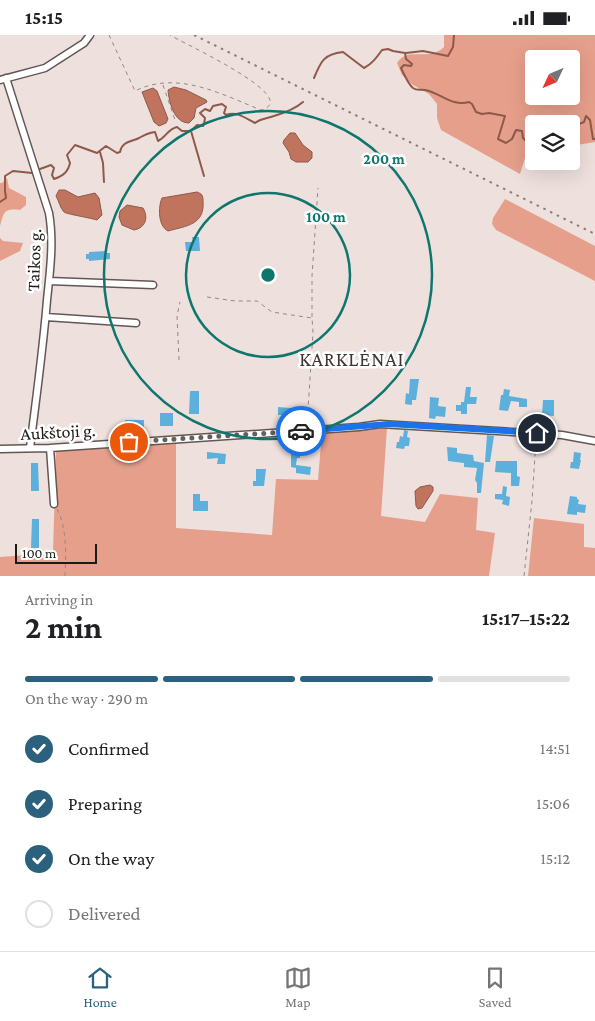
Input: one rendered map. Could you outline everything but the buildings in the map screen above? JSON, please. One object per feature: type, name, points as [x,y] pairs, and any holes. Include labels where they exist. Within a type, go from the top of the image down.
[{"type":"street","points":[[3,79],[45,68],[84,43],[90,35]]},
{"type":"street","name":"Taikos g.","points":[[3,79],[49,213],[52,237],[46,317],[30,448]]},
{"type":"street","points":[[49,281],[153,285]]},
{"type":"street","points":[[46,317],[136,323]]},
{"type":"street","name":"Aukštoji g.","points":[[0,449],[50,448],[389,424],[537,433],[580,437],[595,441]]},
{"type":"street","points":[[50,448],[54,504]]},
{"type":"path","points":[[109,35],[135,91],[148,85],[180,82],[210,90],[261,110],[270,104],[267,93],[243,75],[170,35]]},
{"type":"path","points":[[163,85],[175,120]]},
{"type":"path","points":[[306,431],[313,332],[312,276],[318,188]]},
{"type":"path","points":[[207,297],[235,301],[257,301],[272,311],[312,318]]},
{"type":"path","points":[[179,360],[177,316],[180,302]]},
{"type":"path","points":[[524,576],[537,433]]},
{"type":"path","points":[[54,504],[60,515],[64,537],[65,576]]},
{"type":"shaded area","points":[[444,35],[595,35],[595,142],[580,144],[580,115],[525,115],[525,158],[520,174],[441,130],[437,118],[437,104],[429,94],[413,85],[402,75],[397,63],[407,55],[438,52],[444,47]]},
{"type":"shaded area","points":[[174,87],[186,90],[207,102],[196,108],[194,118],[189,123],[180,120],[173,111],[168,90]]},
{"type":"shaded area","points":[[153,88],[157,91],[168,119],[166,123],[159,126],[154,122],[142,92]]},
{"type":"shaded area","points":[[290,133],[295,133],[303,145],[312,152],[312,158],[308,162],[296,162],[291,159],[283,143]]},
{"type":"shaded area","points":[[7,178],[9,188],[26,197],[26,205],[20,210],[5,212],[0,226],[0,183]]},
{"type":"shaded area","points":[[59,190],[65,190],[78,197],[95,193],[99,198],[102,215],[97,220],[64,212],[56,196]]},
{"type":"shaded area","points":[[197,192],[203,197],[203,209],[198,220],[181,228],[168,231],[165,229],[160,216],[162,198]]},
{"type":"shaded area","points":[[505,199],[595,246],[595,281],[496,230],[492,224],[493,218]]},
{"type":"shaded area","points":[[127,205],[143,208],[145,212],[145,222],[138,229],[134,230],[122,225],[119,217],[120,211]]},
{"type":"shaded area","points":[[0,238],[3,241],[23,243],[20,251],[0,261]]},
{"type":"shaded area","points":[[387,428],[381,516],[425,522],[440,494],[478,498],[476,530],[495,533],[489,576],[0,576],[0,557],[53,553],[56,451],[176,442],[176,528],[272,535],[276,479],[318,480],[322,432]]},
{"type":"shaded area","points":[[430,485],[433,487],[433,491],[422,508],[418,509],[415,491],[420,487]]},
{"type":"shaded area","points":[[534,518],[584,524],[584,547],[595,548],[595,576],[528,576]]},
{"type":"waterway","points":[[406,53],[423,51],[448,56],[453,47],[454,35]]},
{"type":"waterway","points":[[314,78],[324,59],[337,53],[343,52],[364,68],[382,50],[388,49],[405,53],[406,59],[412,64],[411,66],[404,65],[401,68],[413,88],[431,92],[457,103],[469,102],[476,112],[482,114],[489,113],[505,116],[498,139],[506,143],[512,139],[516,130],[522,131],[525,140]]},
{"type":"waterway","points":[[40,169],[51,165],[54,168],[52,175],[54,179],[62,175],[68,169],[70,163],[67,155],[75,145],[97,153],[106,146],[117,153],[120,152],[127,142],[148,134],[155,132],[158,141],[171,129],[177,127],[182,131],[191,131],[197,125],[203,126],[205,118],[200,113],[205,109],[210,111],[213,106],[222,104],[226,107],[224,113],[226,115],[237,114],[255,123],[289,111],[303,102]]},
{"type":"waterway","points":[[580,124],[584,122],[586,116],[590,120],[593,139],[595,139]]},
{"type":"waterway","points":[[191,131],[204,176]]},
{"type":"waterway","points":[[100,152],[103,163],[104,182]]},
{"type":"waterway","points":[[0,202],[6,198],[5,176],[13,171],[32,173]]},
{"type":"railway","points":[[194,35],[595,234]]},
{"type":"way so far","points":[[129,442],[301,431]]},
{"type":"district","name":"KARKLĖNAI","points":[[352,359]]},
{"type":"route","points":[[301,431],[389,424],[537,433]]}]
